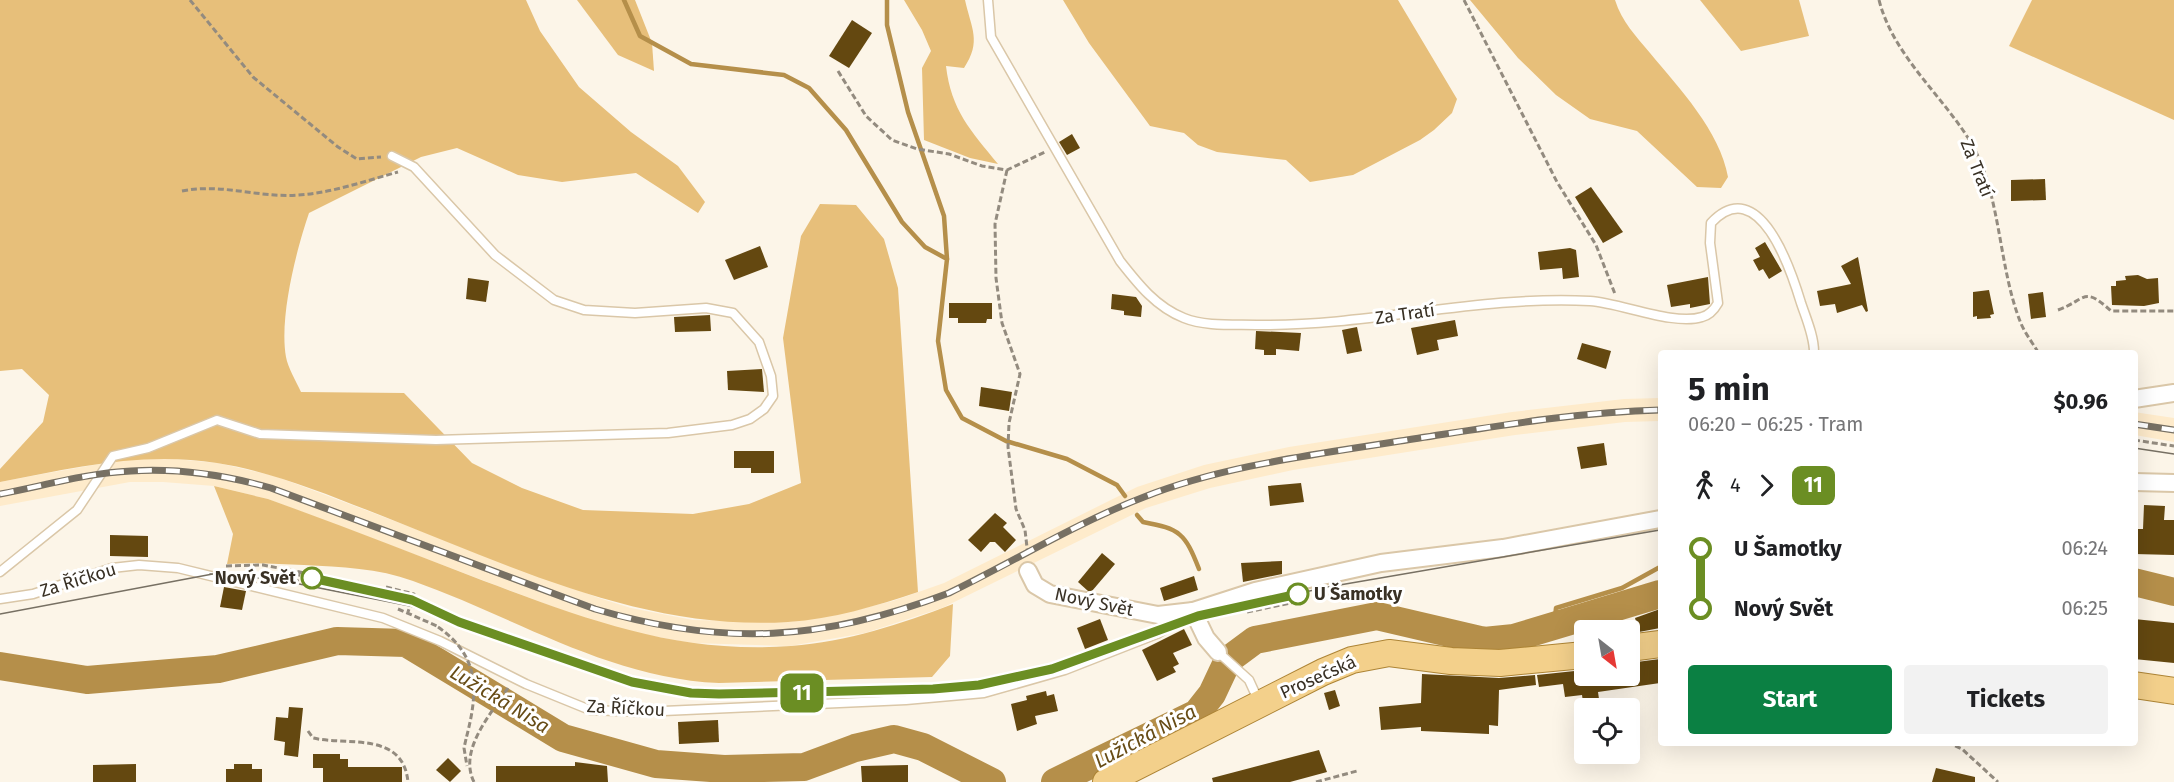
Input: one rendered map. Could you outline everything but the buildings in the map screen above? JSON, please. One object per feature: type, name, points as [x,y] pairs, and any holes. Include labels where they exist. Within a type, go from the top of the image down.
[{"type":"main road","points":[[1640,647],[1658,644]]},
{"type":"main road","name":"Prosečská","points":[[1106,782],[1323,672],[1373,655],[1389,653],[1450,661],[1500,663],[1574,656]]},
{"type":"main road","points":[[2138,686],[2174,691]]},
{"type":"street","points":[[2138,398],[2174,393]]},
{"type":"street","points":[[2138,482],[2174,483]]},
{"type":"street","points":[[1218,652],[1206,638],[1193,611],[1255,591],[1381,563],[1503,548],[1658,519]]},
{"type":"street","name":"Nový Svět","points":[[1028,571],[1035,585],[1050,594],[1158,615],[1193,611]]},
{"type":"lane","name":"Za Tratí","points":[[988,0],[991,37],[1120,261],[1139,286],[1159,303],[1187,319],[1232,324],[1322,324],[1537,299],[1620,305],[1677,317],[1700,318],[1712,313],[1718,303],[1719,291],[1710,243],[1711,223],[1719,214],[1730,210],[1743,210],[1763,221],[1788,260],[1813,350]]},
{"type":"lane","points":[[0,572],[77,510],[113,456],[157,445],[217,420],[260,434],[436,440],[668,433],[732,425],[750,419],[764,409],[773,396],[759,342],[733,314],[706,308],[635,313],[584,310],[554,300],[495,255],[414,167],[392,156]]},
{"type":"lane","name":"Za Říčkou","points":[[0,599],[33,594],[112,568],[140,565],[178,568],[383,618],[440,641],[526,684],[590,710],[641,712],[984,693],[1065,670],[1157,634],[1193,611]]},
{"type":"lane","points":[[1218,652],[1249,680],[1260,704]]},
{"type":"path","points":[[190,0],[253,77],[338,147],[357,159],[392,156]]},
{"type":"path","points":[[1464,0],[1557,182],[1596,245],[1620,305]]},
{"type":"path","name":"Za Tratí","points":[[1879,0],[1883,18],[1929,90],[1970,142],[1985,179],[2020,322],[2037,350]]},
{"type":"path","points":[[838,71],[866,116],[891,140],[917,149],[949,154],[982,166],[1007,170],[1056,147]]},
{"type":"path","points":[[182,191],[221,187],[266,195],[298,195],[339,189],[414,167]]},
{"type":"path","points":[[1007,170],[995,224],[996,278],[1002,323],[1020,374],[1009,423],[1008,447],[1016,509],[1026,530],[1028,571]]},
{"type":"path","points":[[2058,309],[2079,297],[2089,295],[2101,301],[2111,311],[2174,311]]},
{"type":"path","points":[[2138,441],[2174,446]]},
{"type":"path","points":[[223,566],[263,565],[310,574]]},
{"type":"path","points":[[386,587],[414,594],[408,612]]},
{"type":"path","points":[[1240,613],[1295,602],[1303,597]]},
{"type":"path","points":[[398,609],[438,627],[460,646],[472,672],[474,708],[464,748],[469,772],[474,782]]},
{"type":"path","points":[[469,772],[470,750],[510,685]]},
{"type":"path","points":[[308,730],[313,738],[373,744],[388,749],[406,767],[408,782]]},
{"type":"path","points":[[1956,746],[1962,749],[1998,782]]},
{"type":"path","points":[[1316,782],[1357,771]]},
{"type":"shaded area","points":[[0,0],[526,0],[540,31],[579,87],[631,132],[678,166],[705,202],[698,213],[636,173],[562,182],[518,175],[457,148],[421,157],[309,213],[290,285],[284,341],[290,370],[301,392],[404,393],[472,463],[522,488],[583,510],[693,514],[749,504],[801,483],[783,338],[801,236],[820,204],[856,205],[884,239],[898,288],[918,592],[854,611],[788,622],[735,622],[683,617],[582,592],[532,575],[323,493],[239,467],[189,460],[135,460],[0,482],[0,469],[43,422],[49,395],[22,369],[0,371]]},
{"type":"shaded area","points":[[577,0],[635,0],[652,43],[654,71],[618,55]]},
{"type":"shaded area","points":[[904,0],[965,0],[974,34],[973,50],[964,68],[946,66],[949,81],[952,95],[964,119],[998,164],[970,158],[924,140],[922,68],[931,51],[922,30]]},
{"type":"shaded area","points":[[1063,0],[1398,0],[1457,99],[1452,113],[1420,140],[1353,175],[1310,182],[1286,160],[1217,152],[1198,145],[1184,133],[1150,126],[1089,43]]},
{"type":"shaded area","points":[[1470,0],[1615,0],[1630,28],[1685,95],[1717,143],[1728,177],[1721,188],[1697,187],[1637,131],[1590,119],[1556,95],[1518,58]]},
{"type":"shaded area","points":[[1700,0],[1799,0],[1809,36],[1741,51]]},
{"type":"shaded area","points":[[2032,0],[2174,0],[2174,120],[2009,46]]},
{"type":"shaded area","points":[[1658,398],[1658,421],[1625,422],[1515,435],[1293,470],[1210,488],[1146,508],[942,608],[865,633],[790,646],[691,643],[625,631],[591,621],[268,499],[214,486],[130,482],[0,506],[0,482],[128,459],[164,458],[218,463],[275,476],[631,608],[693,620],[789,622],[831,616],[893,601],[944,583],[1137,487],[1204,465],[1289,447],[1512,412],[1624,399]]},
{"type":"shaded area","points":[[2138,413],[2174,418],[2174,442],[2138,436]]},
{"type":"shaded area","points":[[214,486],[268,499],[560,609],[634,631],[671,639],[709,645],[749,647],[812,644],[874,631],[953,604],[950,656],[932,677],[719,683],[678,679],[639,670],[563,644],[451,596],[400,577],[346,568],[265,563],[227,564],[233,534]]},
{"type":"waterway","points":[[624,0],[640,36],[691,64],[784,75],[809,88],[846,130],[902,222],[925,247],[947,259],[938,341],[946,390],[962,418],[1006,441],[1067,459],[1117,485],[1125,496]]},
{"type":"waterway","points":[[887,0],[887,25],[908,112],[944,216],[947,259]]},
{"type":"waterway","points":[[1137,515],[1143,522],[1165,527],[1180,535],[1190,547],[1199,569]]},
{"type":"waterway","points":[[1554,627],[1556,608],[1622,588],[1658,568]]},
{"type":"waterway","name":"Lužická Nisa","points":[[2138,583],[2174,592]]},
{"type":"waterway","name":"Lužická Nisa","points":[[1055,782],[1197,713],[1212,694],[1228,660],[1255,640],[1377,616],[1484,641],[1514,638],[1658,595]]},
{"type":"waterway","name":"Lužická Nisa","points":[[0,666],[87,680],[218,669],[337,641],[406,643],[563,738],[656,764],[724,769],[804,767],[855,748],[894,739],[923,747],[992,782]]},
{"type":"tram line","points":[[2138,449],[2174,454]]},
{"type":"tram line","points":[[210,574],[274,579],[410,606],[632,682],[691,693],[768,694],[979,685],[1052,669],[1198,616],[1249,604],[1328,587],[1658,530]]},
{"type":"tram line","points":[[0,614],[218,573]]},
{"type":"tram line","name":"11","points":[[312,578],[422,603],[459,622],[632,682],[691,693],[719,694],[933,689],[979,685],[1052,669],[1198,616],[1298,594]]},
{"type":"railway","points":[[0,494],[115,472],[167,471],[236,479],[271,488],[595,609],[687,629],[730,633],[773,633],[816,629],[859,621],[949,593],[1119,507],[1206,477],[1303,456],[1497,426],[1562,417],[1658,410]]},
{"type":"railway","points":[[2138,425],[2174,430]]},
{"type":"place","name":"Nový Svět","points":[[312,578]]},
{"type":"place","name":"U Šamotky","points":[[1298,594]]}]
